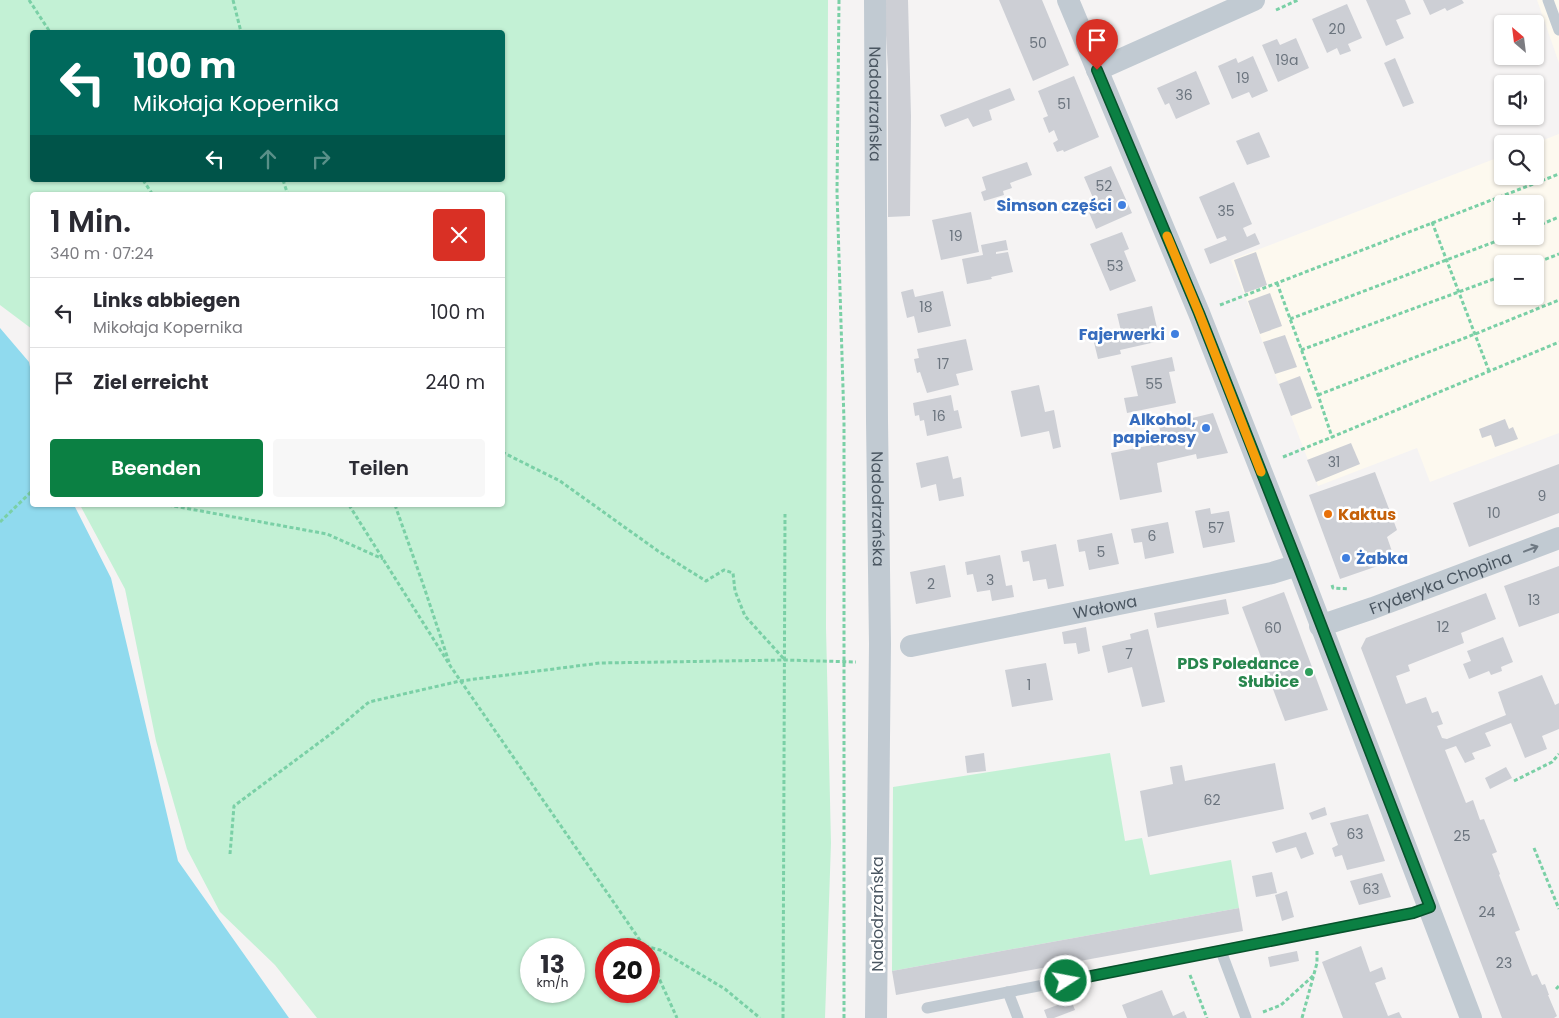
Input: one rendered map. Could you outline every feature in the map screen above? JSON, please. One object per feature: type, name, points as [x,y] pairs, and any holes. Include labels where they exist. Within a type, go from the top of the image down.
[{"type":"street","name":"Nadodrzańska","points":[[875,0],[880,644],[876,1018]]},
{"type":"street","points":[[1068,0],[1199,313],[1430,907],[1471,1018]]},
{"type":"street","points":[[1097,70],[1263,6]]},
{"type":"street","name":"Fryderyka Chopina","points":[[1320,626],[1559,538]]},
{"type":"street","name":"Wałowa","points":[[911,646],[1272,573],[1298,565]]},
{"type":"lane","points":[[1548,0],[1559,30]]},
{"type":"lane","points":[[927,1008],[1413,913],[1430,907]]},
{"type":"lane","points":[[1221,950],[1252,1016]]},
{"type":"lane","points":[[1008,992],[1018,1018]]},
{"type":"path","points":[[29,0],[49,30]]},
{"type":"path","points":[[233,0],[240,30]]},
{"type":"path","points":[[839,0],[836,192],[844,421],[844,1018]]},
{"type":"path","points":[[1263,6],[1298,0]]},
{"type":"path","points":[[1199,313],[1559,174]]},
{"type":"path","points":[[1544,223],[1559,217]]},
{"type":"path","points":[[1432,222],[1489,371]]},
{"type":"path","points":[[1290,319],[1494,242]]},
{"type":"path","points":[[1544,260],[1559,254]]},
{"type":"path","points":[[1301,350],[1494,279]]},
{"type":"path","points":[[1277,283],[1332,437]]},
{"type":"path","points":[[1318,394],[1559,300]]},
{"type":"path","points":[[1220,305],[1224,314]]},
{"type":"path","points":[[1286,465],[1283,456],[1559,342]]},
{"type":"path","points":[[505,454],[560,481],[658,551],[706,582],[724,570],[733,574],[735,591],[745,616],[785,660]]},
{"type":"path","points":[[0,522],[30,493]]},
{"type":"path","points":[[179,507],[327,534],[384,560]]},
{"type":"path","points":[[350,507],[460,681],[639,938]]},
{"type":"path","points":[[396,507],[451,667]]},
{"type":"path","points":[[783,1018],[785,514]]},
{"type":"path","points":[[1330,579],[1333,588],[1350,589]]},
{"type":"path","points":[[230,854],[234,806],[332,733],[369,702],[460,681],[600,663],[785,660],[844,662]]},
{"type":"path","points":[[1514,781],[1552,762],[1559,754]]},
{"type":"path","points":[[1534,848],[1559,909]]},
{"type":"path","points":[[1302,1018],[1318,963],[1316,932]]},
{"type":"path","points":[[660,950],[725,989],[760,1018]]},
{"type":"path","points":[[1183,958],[1207,1018]]},
{"type":"path","points":[[1252,1016],[1281,1005],[1314,975]]},
{"type":"path","points":[[660,980],[677,1018]]},
{"type":"shaded area","points":[[1537,0],[1559,0],[1559,63],[1544,20],[1544,15],[1542,15]]},
{"type":"shaded area","points":[[1559,134],[1559,433],[1430,482],[1417,448],[1318,486],[1231,260],[1494,159],[1494,185],[1544,185],[1544,140]]},
{"type":"green space","points":[[0,0],[828,0],[826,628],[831,843],[825,1018],[317,1018],[275,965],[220,912],[187,849],[156,741],[125,589],[81,507],[505,507],[505,192],[30,192],[30,328],[0,305]]},
{"type":"green space","points":[[1110,753],[1125,841],[1142,838],[1150,875],[1231,860],[1239,908],[892,971],[893,787]]},
{"type":"water","points":[[0,328],[29,362],[30,367],[30,507],[75,507],[111,578],[178,861],[289,1018],[0,1018]]},
{"type":"building","points":[[884,0],[908,0],[911,116],[910,216],[888,217],[888,70]]},
{"type":"building","points":[[999,0],[1042,0],[1069,65],[1033,81]]},
{"type":"building","points":[[1366,0],[1405,0],[1411,14],[1396,20],[1404,38],[1386,46]]},
{"type":"building","points":[[1423,0],[1462,0],[1464,3],[1447,11],[1445,8],[1430,15]]},
{"type":"building","points":[[1347,4],[1362,38],[1348,44],[1351,51],[1340,55],[1337,48],[1327,53],[1312,19]]},
{"type":"building","points":[[1296,38],[1309,68],[1278,82],[1262,45],[1277,39],[1280,45]]},
{"type":"building","points":[[1253,56],[1268,91],[1252,98],[1249,92],[1232,99],[1218,66],[1236,58],[1238,63]]},
{"type":"building","points":[[1395,58],[1414,103],[1403,107],[1384,63]]},
{"type":"building","points":[[1196,71],[1210,104],[1176,119],[1169,103],[1165,105],[1157,88]]},
{"type":"building","points":[[1074,76],[1099,137],[1064,152],[1063,150],[1057,152],[1053,143],[1058,140],[1054,130],[1049,133],[1043,118],[1048,116],[1038,91]]},
{"type":"building","points":[[1010,88],[1015,100],[989,110],[992,120],[973,127],[968,118],[945,127],[940,115]]},
{"type":"building","points":[[1259,132],[1270,157],[1247,165],[1236,141]]},
{"type":"building","points":[[1027,162],[1032,175],[1010,183],[1012,188],[1003,191],[1004,195],[984,201],[981,192],[986,190],[982,177]]},
{"type":"building","points":[[1111,166],[1132,213],[1096,229],[1088,210],[1097,207],[1084,177]]},
{"type":"building","points":[[1234,182],[1252,224],[1243,228],[1247,237],[1255,233],[1260,244],[1210,264],[1204,249],[1227,240],[1225,236],[1217,239],[1199,197]]},
{"type":"building","points":[[971,212],[979,252],[941,260],[932,220]]},
{"type":"building","points":[[1122,232],[1129,249],[1124,251],[1136,281],[1110,291],[1090,244]]},
{"type":"building","points":[[1006,240],[1008,250],[996,252],[996,254],[1008,252],[1013,272],[967,284],[962,259],[983,255],[981,245]]},
{"type":"building","points":[[1256,252],[1267,285],[1245,293],[1234,260]]},
{"type":"building","points":[[913,289],[915,297],[943,291],[951,326],[918,333],[914,316],[907,318],[901,292]]},
{"type":"building","points":[[1270,293],[1282,326],[1260,334],[1248,301]]},
{"type":"building","points":[[1152,306],[1160,341],[1120,350],[1121,354],[1098,359],[1092,334],[1116,329],[1116,332],[1121,331],[1117,314]]},
{"type":"building","points":[[1285,335],[1297,367],[1275,374],[1263,342]]},
{"type":"building","points":[[966,339],[973,370],[956,374],[959,385],[927,393],[920,372],[917,373],[914,359],[919,358],[917,349]]},
{"type":"building","points":[[1172,357],[1175,371],[1169,372],[1176,403],[1127,413],[1124,398],[1138,396],[1131,366]]},
{"type":"building","points":[[1300,376],[1312,408],[1291,416],[1279,384]]},
{"type":"building","points":[[1039,385],[1045,412],[1054,410],[1061,447],[1053,449],[1049,431],[1021,437],[1011,391]]},
{"type":"building","points":[[951,395],[954,411],[958,410],[962,428],[927,436],[924,420],[920,421],[919,415],[915,416],[913,403]]},
{"type":"building","points":[[1213,413],[1228,453],[1197,459],[1196,454],[1157,463],[1162,492],[1120,500],[1111,453],[1157,444],[1156,440],[1162,439],[1159,426]]},
{"type":"building","points":[[1505,419],[1509,429],[1513,427],[1518,439],[1495,447],[1491,435],[1482,438],[1479,429]]},
{"type":"building","points":[[1351,443],[1360,464],[1316,482],[1307,460]]},
{"type":"building","points":[[948,456],[953,479],[961,477],[964,496],[939,501],[936,484],[921,488],[916,463]]},
{"type":"building","points":[[1559,464],[1559,513],[1469,547],[1453,503]]},
{"type":"building","points":[[1375,472],[1397,530],[1387,537],[1395,560],[1340,579],[1309,495]]},
{"type":"building","points":[[1210,508],[1211,514],[1229,511],[1235,542],[1203,548],[1195,511]]},
{"type":"building","points":[[1168,522],[1174,553],[1145,559],[1142,542],[1134,543],[1131,529]]},
{"type":"building","points":[[1112,533],[1119,564],[1089,570],[1085,551],[1079,552],[1077,540]]},
{"type":"building","points":[[1056,544],[1064,586],[1048,589],[1046,579],[1033,581],[1029,561],[1023,562],[1021,551]]},
{"type":"building","points":[[1000,555],[1006,586],[1012,585],[1014,597],[992,601],[990,590],[977,592],[973,574],[967,575],[965,562]]},
{"type":"building","points":[[945,565],[951,597],[916,604],[910,572]]},
{"type":"building","points":[[1559,566],[1559,613],[1519,627],[1504,586]]},
{"type":"building","points":[[1284,592],[1328,710],[1285,721],[1242,607]]},
{"type":"building","points":[[1486,593],[1496,619],[1461,633],[1464,643],[1408,665],[1410,671],[1396,676],[1406,704],[1426,697],[1432,713],[1438,711],[1443,724],[1437,726],[1442,738],[1447,739],[1506,715],[1498,692],[1542,675],[1555,705],[1559,703],[1559,729],[1542,736],[1547,749],[1525,758],[1511,723],[1485,733],[1491,746],[1472,753],[1475,759],[1465,763],[1456,746],[1445,750],[1466,803],[1473,800],[1480,820],[1484,819],[1497,852],[1492,854],[1520,930],[1515,932],[1532,976],[1537,974],[1542,985],[1545,984],[1557,1016],[1554,1018],[1502,1018],[1361,648],[1366,638]]},
{"type":"building","points":[[1226,599],[1229,614],[1157,628],[1154,613]]},
{"type":"building","points":[[1086,627],[1090,651],[1078,654],[1076,643],[1064,644],[1062,632]]},
{"type":"building","points":[[1148,629],[1165,702],[1142,707],[1132,667],[1108,673],[1102,646],[1131,639],[1130,634]]},
{"type":"building","points":[[1503,637],[1513,662],[1501,667],[1502,671],[1491,675],[1489,671],[1469,679],[1463,664],[1471,661],[1467,651]]},
{"type":"building","points":[[1046,663],[1053,700],[1012,707],[1005,670]]},
{"type":"building","points":[[984,753],[986,771],[967,773],[965,756]]},
{"type":"building","points":[[1275,763],[1284,809],[1148,837],[1140,791],[1173,784],[1170,767],[1182,765],[1185,781]]},
{"type":"building","points":[[1506,767],[1512,778],[1490,789],[1485,778]]},
{"type":"building","points":[[1325,807],[1327,815],[1312,820],[1309,813]]},
{"type":"building","points":[[1368,814],[1385,861],[1347,870],[1342,855],[1335,857],[1332,848],[1338,845],[1330,823]]},
{"type":"building","points":[[1306,832],[1314,854],[1301,859],[1296,847],[1276,853],[1272,842]]},
{"type":"building","points":[[1272,872],[1277,893],[1256,897],[1252,876]]},
{"type":"building","points":[[1382,873],[1391,897],[1359,905],[1350,881]]},
{"type":"building","points":[[1287,891],[1294,917],[1282,921],[1275,895]]},
{"type":"building","points":[[1239,908],[1243,931],[896,995],[892,971]]},
{"type":"building","points":[[1361,946],[1370,972],[1382,967],[1386,979],[1375,983],[1388,1016],[1399,1012],[1402,1018],[1343,1018],[1322,962]]},
{"type":"building","points":[[1297,951],[1299,961],[1270,967],[1268,957]]},
{"type":"building","points":[[1162,990],[1173,1016],[1184,1011],[1187,1018],[1127,1018],[1122,1005]]},
{"type":"building","points":[[1071,1000],[1075,1010],[1054,1018],[1047,1018],[1044,1010]]},
{"type":"slow traffic","points":[[1167,236],[1261,472]]},
{"type":"place","name":"Simson części","points":[[1122,205]]},
{"type":"place","name":"Fajerwerki","points":[[1175,334]]},
{"type":"place","name":"Alkohol, papierosy","points":[[1206,428]]},
{"type":"place","name":"Kaktus","points":[[1328,514]]},
{"type":"place","name":"Żabka","points":[[1346,558]]},
{"type":"place","name":"PDS Poledance Słubice","points":[[1309,672]]},
{"type":"route","points":[[1066,981],[1413,913],[1430,907],[1199,313],[1097,70]]}]
